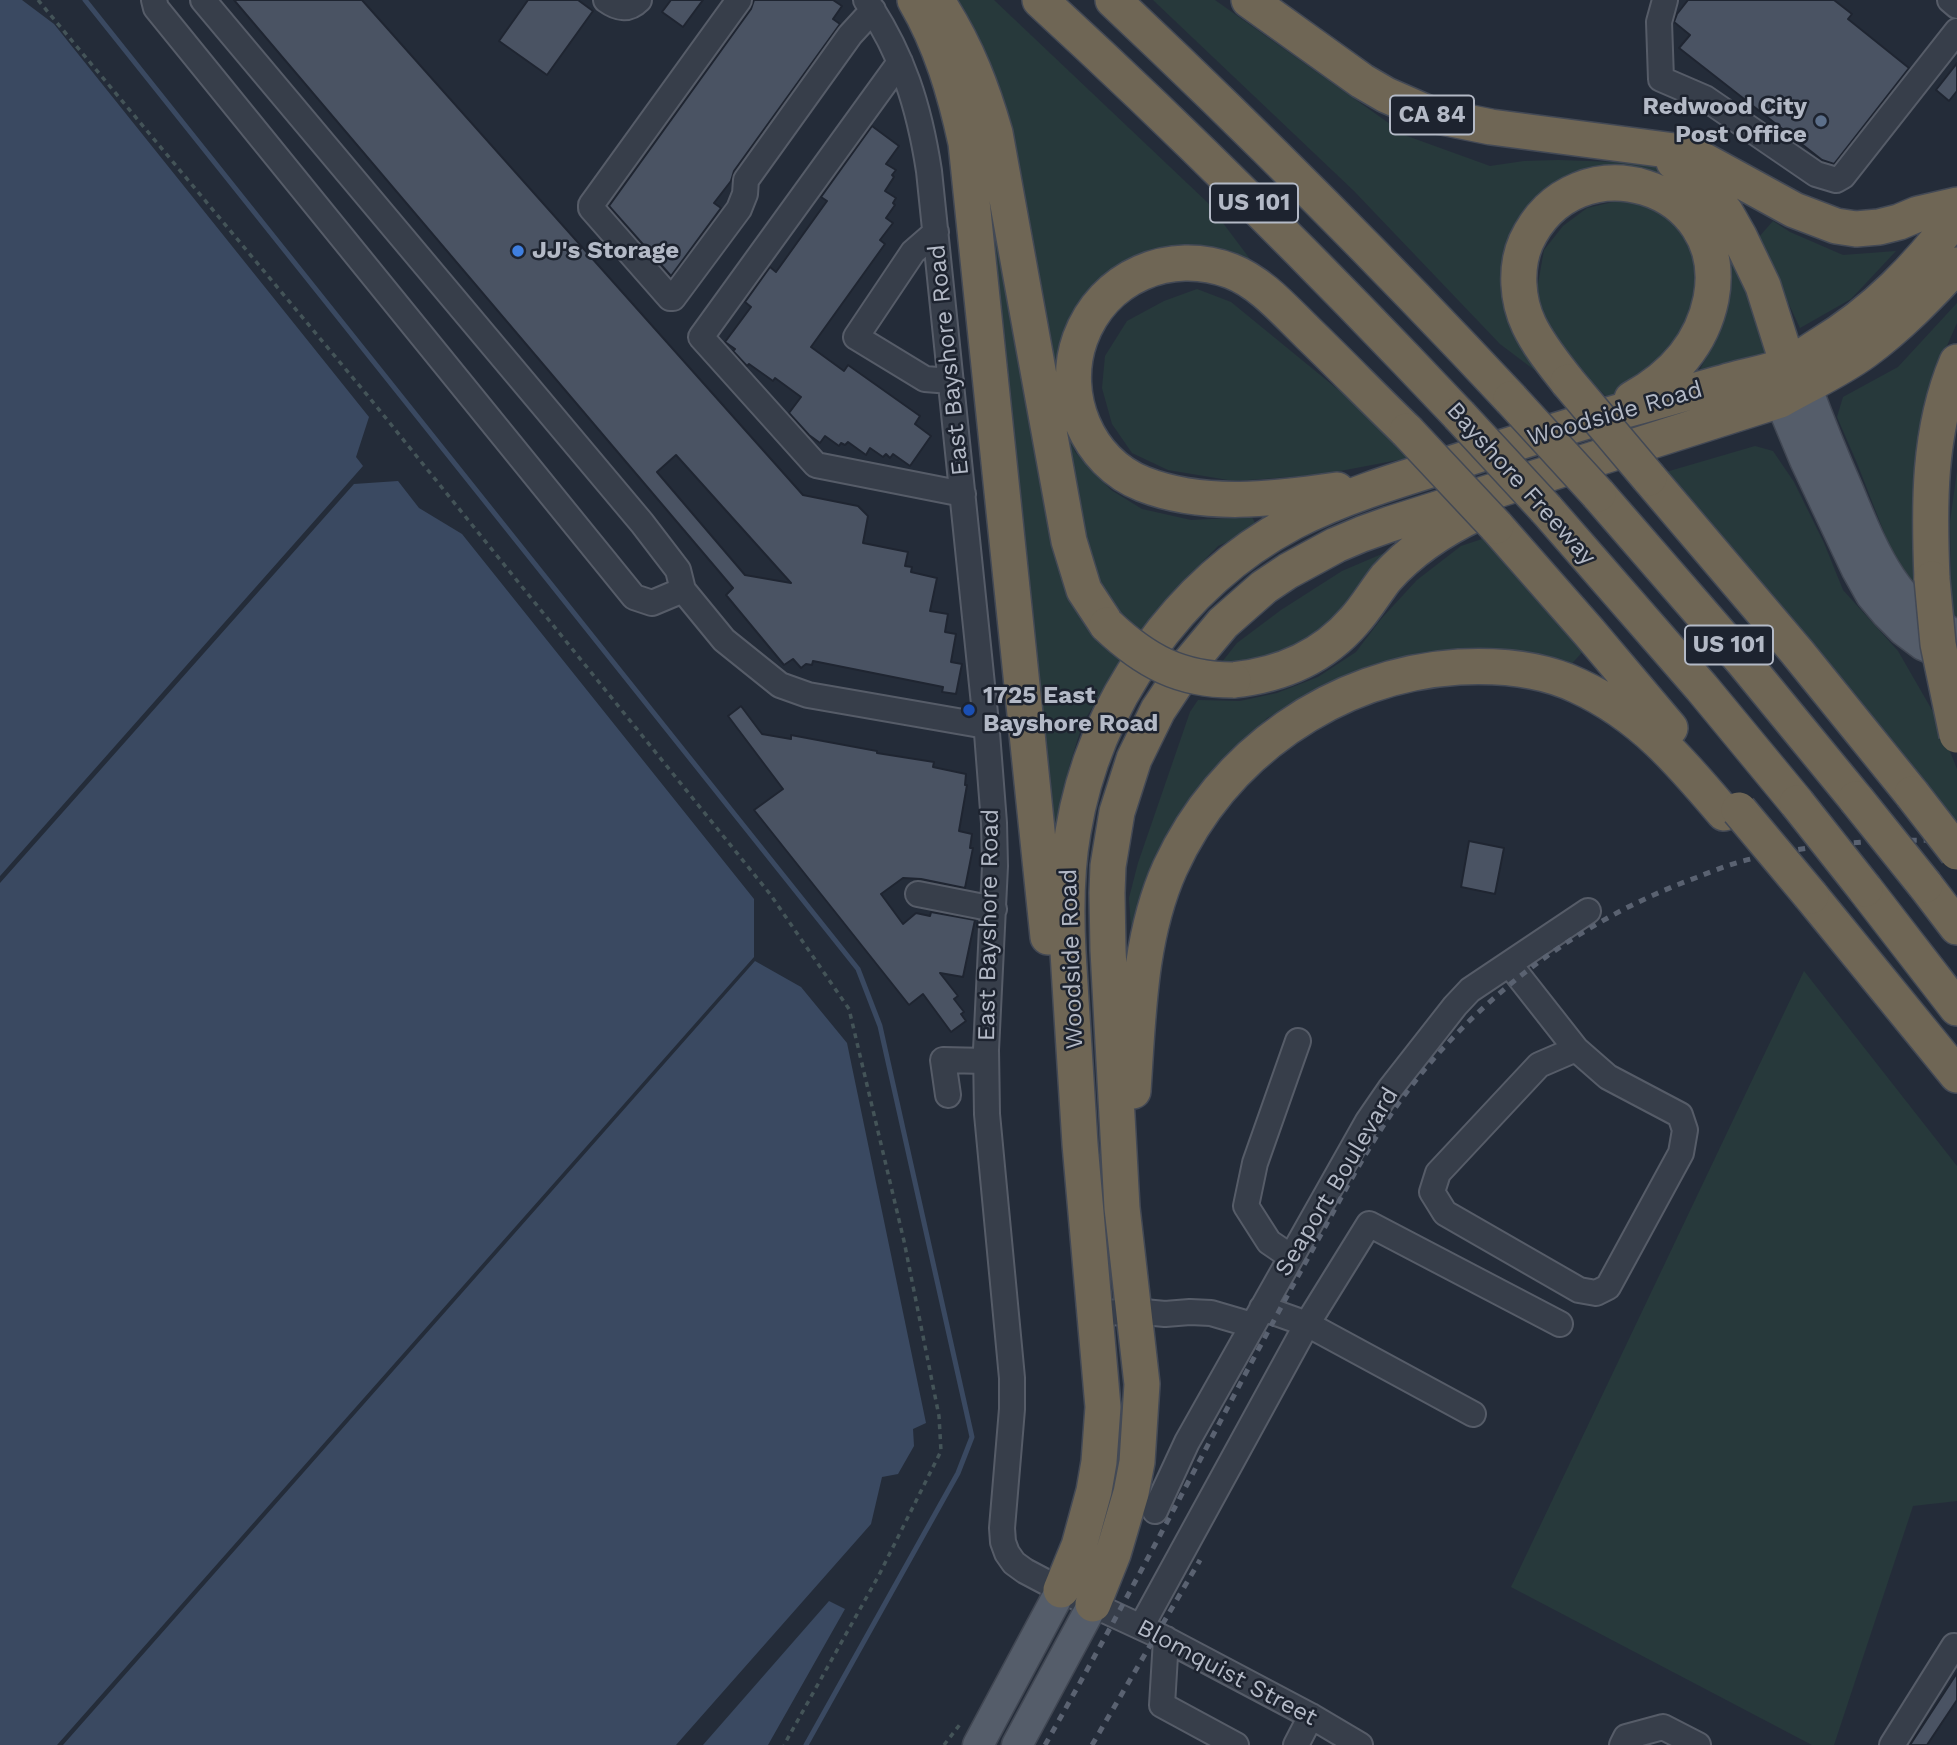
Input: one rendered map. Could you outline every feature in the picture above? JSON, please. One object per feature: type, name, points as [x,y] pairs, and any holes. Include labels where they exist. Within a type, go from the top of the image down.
[{"type":"highway","points":[[915,0],[933,34],[944,63],[958,108],[967,153],[1055,1024],[1080,1144]]},
{"type":"highway","points":[[937,0],[971,61],[995,133],[1069,541],[1084,590],[1107,625],[1138,652],[1175,671],[1214,680],[1255,678],[1295,665],[1330,645],[1357,618],[1401,563],[1454,524],[1644,444]]},
{"type":"highway","name":"Bayshore Freeway","points":[[1040,0],[1244,194],[1332,282],[1546,509],[1702,688],[1797,803],[1957,1008]]},
{"type":"highway","name":"Bayshore Freeway","points":[[1113,0],[1367,247],[1598,494],[1742,660],[1957,927]]},
{"type":"highway","name":"CA 84","points":[[1249,0],[1363,81],[1386,95],[1432,115],[1491,127],[1646,146]]},
{"type":"highway","points":[[1646,146],[1689,153],[1794,210],[1836,226],[1856,229],[1879,227],[1957,205]]},
{"type":"highway","points":[[1646,146],[1694,173],[1726,213],[1763,286],[1791,383]]},
{"type":"highway","points":[[1588,421],[1635,397],[1671,372],[1694,345],[1709,310],[1713,274],[1705,240],[1685,210],[1671,199],[1651,189],[1632,184],[1610,182],[1569,193],[1540,218],[1523,249],[1519,265],[1521,302],[1528,323],[1539,343],[1568,382],[1650,478],[1797,652],[1957,852]]},
{"type":"highway","name":"Woodside Road","points":[[1060,1590],[1080,1543],[1094,1491],[1103,1406],[1080,1144],[1067,922],[1069,862],[1073,831],[1097,745],[1118,699],[1139,664],[1195,595],[1241,556],[1292,523],[1338,501],[1588,421],[1791,383],[1911,271],[1957,216]]},
{"type":"highway","points":[[1429,470],[1339,489],[1257,499],[1200,497],[1143,484],[1123,474],[1109,462],[1086,433],[1075,398],[1076,358],[1080,340],[1087,323],[1113,292],[1148,269],[1170,263],[1190,262],[1234,272],[1272,298],[1407,431],[1496,526],[1581,623],[1732,812],[1957,1075]]},
{"type":"highway","name":"Woodside Road","points":[[1093,1604],[1123,1523],[1137,1462],[1142,1384],[1119,1175],[1107,922],[1108,866],[1117,812],[1125,786],[1146,733],[1172,687],[1205,643],[1233,614],[1264,587],[1311,558],[1362,534],[1644,444],[1855,358],[1910,314],[1957,265]]},
{"type":"highway","points":[[1957,362],[1941,408],[1934,451],[1931,537],[1938,644],[1957,735]]},
{"type":"highway","points":[[1127,1256],[1128,1164],[1142,979],[1160,895],[1170,868],[1197,819],[1215,795],[1260,748],[1283,730],[1331,701],[1385,681],[1447,668],[1529,670],[1576,685],[1627,713],[1668,748],[1732,812]]},
{"type":"main road","points":[[1791,383],[1890,579],[1920,613],[1936,625],[1957,635]]},
{"type":"main road","points":[[1791,383],[1805,460],[1871,594],[1903,630],[1923,645],[1957,660]]},
{"type":"main road","points":[[978,1745],[1060,1590]]},
{"type":"main road","points":[[1017,1745],[1093,1604]]},
{"type":"street","points":[[154,0],[156,8],[634,597],[652,603],[683,590]]},
{"type":"street","points":[[203,0],[642,523],[678,570],[683,590],[724,640],[780,685],[808,695],[986,726]]},
{"type":"street","points":[[606,0],[615,6],[626,8],[639,0]]},
{"type":"street","points":[[739,0],[592,205],[670,298],[673,298],[739,209],[746,180],[869,5]]},
{"type":"street","points":[[1665,0],[1659,22],[1661,79],[1705,97],[1816,174],[1836,180],[1843,176],[1957,32]]},
{"type":"street","points":[[1950,0],[1957,6]]},
{"type":"street","name":"East Bayshore Road","points":[[869,5],[900,62],[917,107],[924,138],[986,726],[994,823],[994,909],[986,1061],[989,1144],[1012,1378],[1003,1542],[1014,1563],[1025,1571],[1093,1604]]},
{"type":"street","points":[[900,62],[701,337],[816,466],[962,495]]},
{"type":"street","points":[[936,232],[913,252],[856,337],[925,379],[951,381]]},
{"type":"street","points":[[918,894],[994,909]]},
{"type":"street","name":"Seaport Boulevard","points":[[1154,1511],[1187,1442],[1257,1316],[1347,1157],[1390,1089],[1470,990],[1588,911]]},
{"type":"street","points":[[1510,964],[1576,1049],[1608,1077],[1680,1115],[1685,1130],[1681,1153],[1608,1287],[1596,1293],[1579,1290],[1446,1213],[1432,1192],[1438,1173],[1539,1065],[1576,1049]]},
{"type":"street","points":[[1292,1257],[1269,1242],[1246,1206],[1255,1163],[1298,1041]]},
{"type":"street","points":[[948,1095],[942,1052],[986,1061]]},
{"type":"street","points":[[1141,1627],[1307,1324],[1369,1224],[1560,1324]]},
{"type":"street","points":[[1094,1314],[1133,1311],[1190,1312],[1257,1316],[1307,1324],[1473,1414]]},
{"type":"street","name":"Blomquist Street","points":[[1093,1604],[1166,1639],[1360,1745]]},
{"type":"street","points":[[1166,1639],[1162,1705],[1236,1745]]},
{"type":"street","points":[[1892,1745],[1955,1646]]},
{"type":"street","points":[[1296,1745],[1311,1716]]},
{"type":"street","points":[[1622,1745],[1626,1737],[1663,1727],[1698,1745]]},
{"type":"path","points":[[38,0],[368,396],[770,894],[849,1009],[907,1255],[939,1416],[941,1451],[879,1576],[783,1745]]},
{"type":"shaded area","points":[[945,0],[994,0],[1208,203],[1256,267],[1126,266],[1059,385]]},
{"type":"shaded area","points":[[1153,0],[1215,0],[1407,136],[1490,166],[1558,160],[1645,163],[1679,177],[1738,259],[1768,353],[1694,381],[1721,326],[1730,297],[1730,267],[1725,255],[1701,208],[1601,175],[1524,226],[1553,384],[1500,344],[1354,191]]},
{"type":"shaded area","points":[[980,142],[1035,413],[1123,661],[1083,722],[1069,767],[1063,825],[1050,825]]},
{"type":"shaded area","points":[[1617,201],[1649,206],[1677,224],[1700,255],[1700,321],[1646,382],[1608,398],[1583,374],[1555,338],[1536,295],[1544,250],[1563,226],[1587,208]]},
{"type":"shaded area","points":[[1773,221],[1790,232],[1843,255],[1896,251],[1851,299],[1800,328],[1758,238]]},
{"type":"shaded area","points":[[1197,289],[1231,302],[1352,401],[1414,457],[1319,475],[1234,481],[1168,470],[1132,453],[1112,424],[1102,388],[1105,356],[1127,321],[1164,301]]},
{"type":"shaded area","points":[[1957,303],[1957,323],[1934,375],[1924,602],[1894,558],[1837,417],[1843,397],[1898,367]]},
{"type":"shaded area","points":[[1062,422],[1075,452],[1111,490],[1142,509],[1191,520],[1252,517],[1258,529],[1218,546],[1178,587],[1143,639],[1095,589]]},
{"type":"shaded area","points":[[1755,446],[1773,451],[1794,482],[1824,543],[1843,590],[1898,651],[1936,717],[1957,769],[1957,827],[1666,472]]},
{"type":"shaded area","points":[[1957,471],[1957,624],[1952,622],[1950,522]]},
{"type":"shaded area","points":[[1485,538],[1586,648],[1566,670],[1510,653],[1442,651],[1396,660],[1326,689],[1267,718],[1218,776],[1139,929],[1131,927],[1129,898],[1138,863],[1190,712],[1198,700],[1240,701],[1277,693],[1318,677],[1356,652],[1381,619],[1417,580],[1461,546]]},
{"type":"shaded area","points":[[1410,542],[1332,638],[1214,672],[1237,643],[1281,610],[1342,571]]},
{"type":"shaded area","points":[[1804,971],[1957,1166],[1957,1501],[1913,1506],[1834,1745],[1812,1745],[1511,1587]]},
{"type":"water","points":[[0,0],[22,0],[54,24],[369,417],[356,457],[363,466],[0,876]]},
{"type":"water","points":[[398,481],[419,508],[462,534],[754,899],[754,957],[57,1745],[0,1745],[0,883],[354,484]]},
{"type":"water","points":[[755,961],[801,987],[847,1043],[926,1423],[913,1429],[914,1446],[898,1474],[882,1477],[871,1524],[676,1745],[63,1745]]},
{"type":"water","points":[[829,1601],[845,1609],[768,1745],[703,1745]]},
{"type":"building","points":[[234,0],[362,0],[803,495],[858,506],[868,516],[863,543],[908,552],[905,566],[912,567],[911,572],[937,578],[930,611],[948,614],[945,632],[956,634],[951,662],[962,664],[956,694],[942,692],[943,687],[813,661],[812,665],[806,664],[801,668],[793,659],[784,665],[726,595],[733,588]],"holes":[[[676,455],[791,583],[745,575],[657,472]]]},
{"type":"building","points":[[528,0],[578,0],[593,11],[547,75],[499,41]]},
{"type":"building","points":[[671,0],[703,0],[683,27],[662,12]]},
{"type":"building","points":[[754,0],[833,0],[842,6],[833,19],[840,24],[734,171],[731,181],[714,203],[721,208],[671,276],[609,206],[751,9]]},
{"type":"building","name":"Redwood City Post Office","points":[[1688,0],[1834,0],[1852,14],[1848,19],[1909,68],[1834,164],[1822,160],[1679,48],[1690,35],[1674,22]]},
{"type":"building","points":[[1957,63],[1957,91],[1949,101],[1936,90]]},
{"type":"building","points":[[872,126],[899,146],[886,164],[896,170],[885,191],[896,198],[893,203],[895,205],[886,218],[893,223],[880,240],[885,244],[811,347],[844,371],[848,365],[920,416],[915,424],[931,436],[910,466],[893,454],[890,458],[886,454],[883,457],[870,448],[866,455],[848,442],[839,446],[825,436],[820,443],[789,413],[801,397],[775,378],[773,381],[749,364],[747,366],[733,351],[735,349],[725,342],[751,307],[745,302],[770,267],[776,272],[827,201],[821,197]]},
{"type":"building","points":[[741,706],[762,734],[791,739],[791,735],[934,762],[933,767],[966,774],[967,785],[959,831],[972,834],[970,848],[973,848],[965,888],[903,878],[881,894],[903,924],[916,913],[930,916],[931,912],[975,920],[963,977],[940,973],[958,996],[954,999],[964,1012],[961,1014],[966,1021],[951,1032],[923,994],[909,1005],[754,810],[783,789],[728,716]]},
{"type":"building","points":[[1469,841],[1504,848],[1495,894],[1461,887]]},
{"type":"building","points":[[1957,1673],[1957,1700],[1927,1745],[1910,1745]]},
{"type":"waterway","points":[[85,0],[858,969],[880,1026],[972,1437],[958,1473],[806,1745]]},
{"type":"railway","points":[[1045,1745],[1362,1161],[1403,1097],[1464,1026],[1534,965],[1573,939],[1655,894],[1717,869],[1827,845],[1905,840],[1957,841]]},
{"type":"railway","points":[[1092,1745],[1200,1560]]},
{"type":"place","name":"Redwood City Post Office","points":[[1821,121]]},
{"type":"place","name":"JJ's Storage","points":[[518,251]]},
{"type":"place","name":"1725 East Bayshore Road","points":[[969,710]]}]
